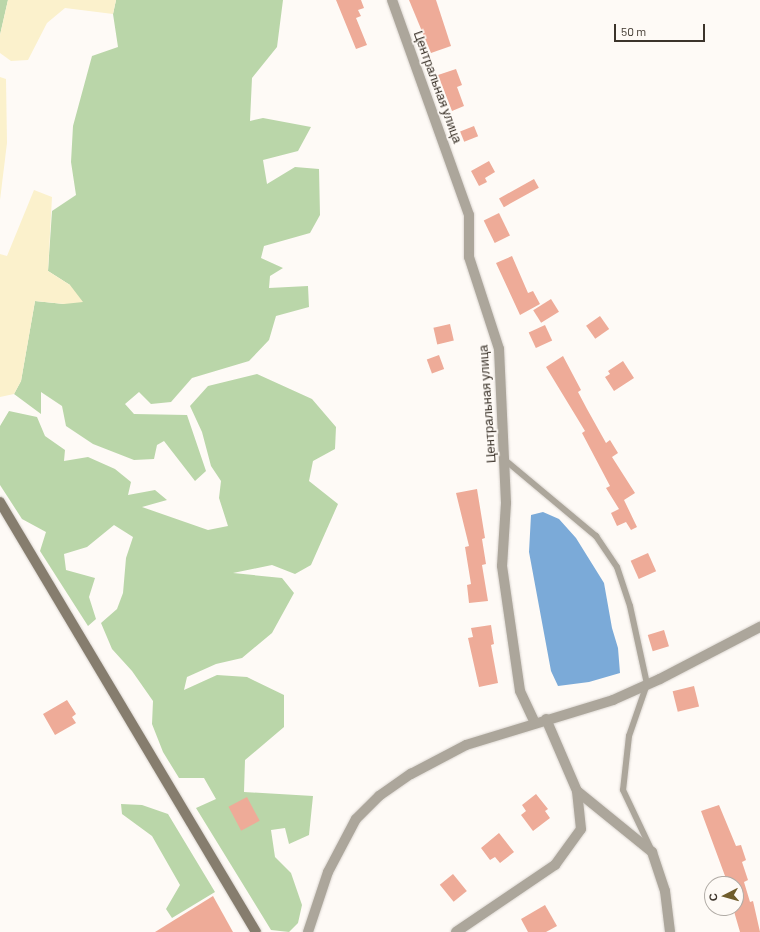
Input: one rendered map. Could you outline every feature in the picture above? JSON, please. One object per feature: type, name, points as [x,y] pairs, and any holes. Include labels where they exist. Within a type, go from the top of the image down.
[{"type":"main road","points":[[0,502],[256,932]]},
{"type":"street","name":"Центральная улица","points":[[392,0],[469,214],[469,258],[499,349],[506,503],[502,566],[509,625],[520,691],[535,723]]},
{"type":"street","points":[[308,932],[328,872],[356,819],[379,796],[411,774],[466,745],[546,719],[613,700],[760,627]]},
{"type":"street","points":[[456,932],[555,865],[581,829],[577,791],[546,719]]},
{"type":"street","points":[[577,791],[652,852],[665,891],[670,932]]},
{"type":"lane","points":[[505,460],[596,536],[617,567],[630,606],[647,684],[629,736],[623,790],[652,852]]},
{"type":"green space","points":[[0,0],[8,0],[0,35]]},
{"type":"green space","points":[[116,0],[283,0],[277,47],[252,78],[250,121],[263,118],[311,127],[298,151],[263,160],[267,184],[295,167],[319,169],[320,215],[310,233],[264,246],[261,258],[283,268],[270,276],[269,288],[308,286],[309,307],[276,316],[269,340],[249,361],[192,378],[171,402],[151,404],[139,392],[125,404],[134,414],[187,415],[206,471],[195,481],[164,441],[157,445],[154,459],[134,460],[93,444],[66,426],[62,406],[41,392],[41,414],[14,394],[21,381],[35,301],[64,304],[70,285],[48,271],[52,211],[76,195],[71,162],[73,126],[92,56],[118,47],[113,14]]},
{"type":"green space","points":[[257,374],[312,399],[336,427],[335,449],[313,461],[309,481],[338,504],[311,565],[295,574],[272,565],[233,573],[282,578],[294,593],[272,633],[242,658],[216,664],[187,677],[184,690],[217,675],[247,677],[284,695],[284,727],[245,760],[244,792],[313,796],[309,835],[289,844],[285,828],[271,830],[275,857],[291,873],[302,905],[298,923],[289,932],[271,930],[196,808],[216,799],[204,778],[179,778],[163,752],[152,724],[153,701],[132,671],[112,649],[101,623],[117,609],[123,593],[126,558],[133,537],[114,525],[87,547],[64,554],[66,570],[95,578],[89,597],[96,619],[88,626],[40,551],[46,532],[22,519],[0,485],[0,426],[9,411],[37,417],[45,436],[65,450],[64,461],[88,457],[115,469],[131,482],[128,495],[155,490],[167,500],[142,507],[208,530],[228,526],[219,498],[221,481],[211,466],[202,432],[190,406],[208,386]]},
{"type":"green space","points":[[121,804],[142,805],[168,814],[215,892],[172,918],[166,909],[180,885],[152,836],[122,814]]},
{"type":"sand","points":[[8,0],[116,0],[113,14],[65,8],[47,23],[28,60],[11,61],[0,53],[0,35]]},
{"type":"sand","points":[[0,77],[6,79],[7,143],[0,200]]},
{"type":"sand","points":[[34,190],[52,197],[48,271],[70,285],[83,302],[64,304],[35,301],[21,381],[14,394],[0,397],[0,254],[7,256]]},
{"type":"water","points":[[543,512],[559,519],[576,538],[604,583],[612,628],[618,648],[620,673],[589,682],[558,686],[551,671],[529,552],[531,515]]},
{"type":"building","points":[[336,0],[361,0],[364,8],[358,10],[361,16],[356,18],[367,45],[356,49]]},
{"type":"building","points":[[409,0],[436,0],[451,46],[431,53]]},
{"type":"building","points":[[456,69],[462,85],[457,87],[464,106],[452,111],[438,75]]},
{"type":"building","points":[[474,126],[478,136],[464,142],[460,132]]},
{"type":"building","points":[[489,161],[495,172],[485,178],[487,182],[479,186],[471,171]]},
{"type":"building","points":[[534,179],[539,188],[504,207],[499,198]]},
{"type":"building","points":[[499,213],[510,235],[495,243],[484,220]]},
{"type":"building","points":[[512,256],[528,293],[533,291],[540,304],[520,315],[496,263]]},
{"type":"building","points":[[551,299],[559,312],[541,323],[533,310]]},
{"type":"building","points":[[600,316],[609,329],[595,339],[586,326]]},
{"type":"building","points":[[450,324],[454,341],[437,344],[433,328]]},
{"type":"building","points":[[545,325],[552,340],[536,348],[529,333]]},
{"type":"building","points":[[439,355],[444,369],[432,374],[427,359]]},
{"type":"building","points":[[563,356],[581,390],[578,392],[606,443],[610,440],[618,453],[612,457],[635,493],[624,500],[637,527],[631,530],[626,522],[617,526],[611,513],[619,509],[606,488],[610,486],[582,433],[585,431],[546,367]]},
{"type":"building","points":[[623,361],[634,378],[614,391],[605,377],[610,374],[608,371]]},
{"type":"building","points":[[477,489],[485,538],[482,539],[486,564],[482,565],[488,601],[469,603],[467,585],[471,584],[465,547],[469,546],[456,493]]},
{"type":"building","points":[[648,553],[656,571],[639,579],[631,561]]},
{"type":"building","points":[[491,625],[494,644],[491,645],[498,683],[479,687],[468,638],[473,637],[471,628]]},
{"type":"building","points":[[664,630],[669,646],[653,651],[648,635]]},
{"type":"building","points":[[694,686],[699,706],[678,712],[673,691]]},
{"type":"building","points":[[67,700],[76,714],[72,717],[76,723],[55,735],[43,714]]},
{"type":"building","points":[[536,794],[548,809],[545,811],[550,818],[533,831],[521,815],[526,811],[522,805]]},
{"type":"building","points":[[247,797],[260,821],[241,831],[228,807]]},
{"type":"building","points":[[719,805],[736,846],[741,845],[746,860],[742,862],[748,880],[744,882],[744,876],[725,876],[701,811]]},
{"type":"building","points":[[499,833],[514,852],[500,863],[495,857],[490,860],[481,848]]},
{"type":"building","points":[[453,874],[467,891],[454,902],[440,885]]},
{"type":"building","points":[[744,882],[750,902],[753,901],[760,932],[740,932],[735,916],[744,916]]},
{"type":"building","points":[[213,896],[233,932],[155,932]]},
{"type":"building","points":[[545,905],[557,926],[546,932],[528,932],[521,919]]}]
